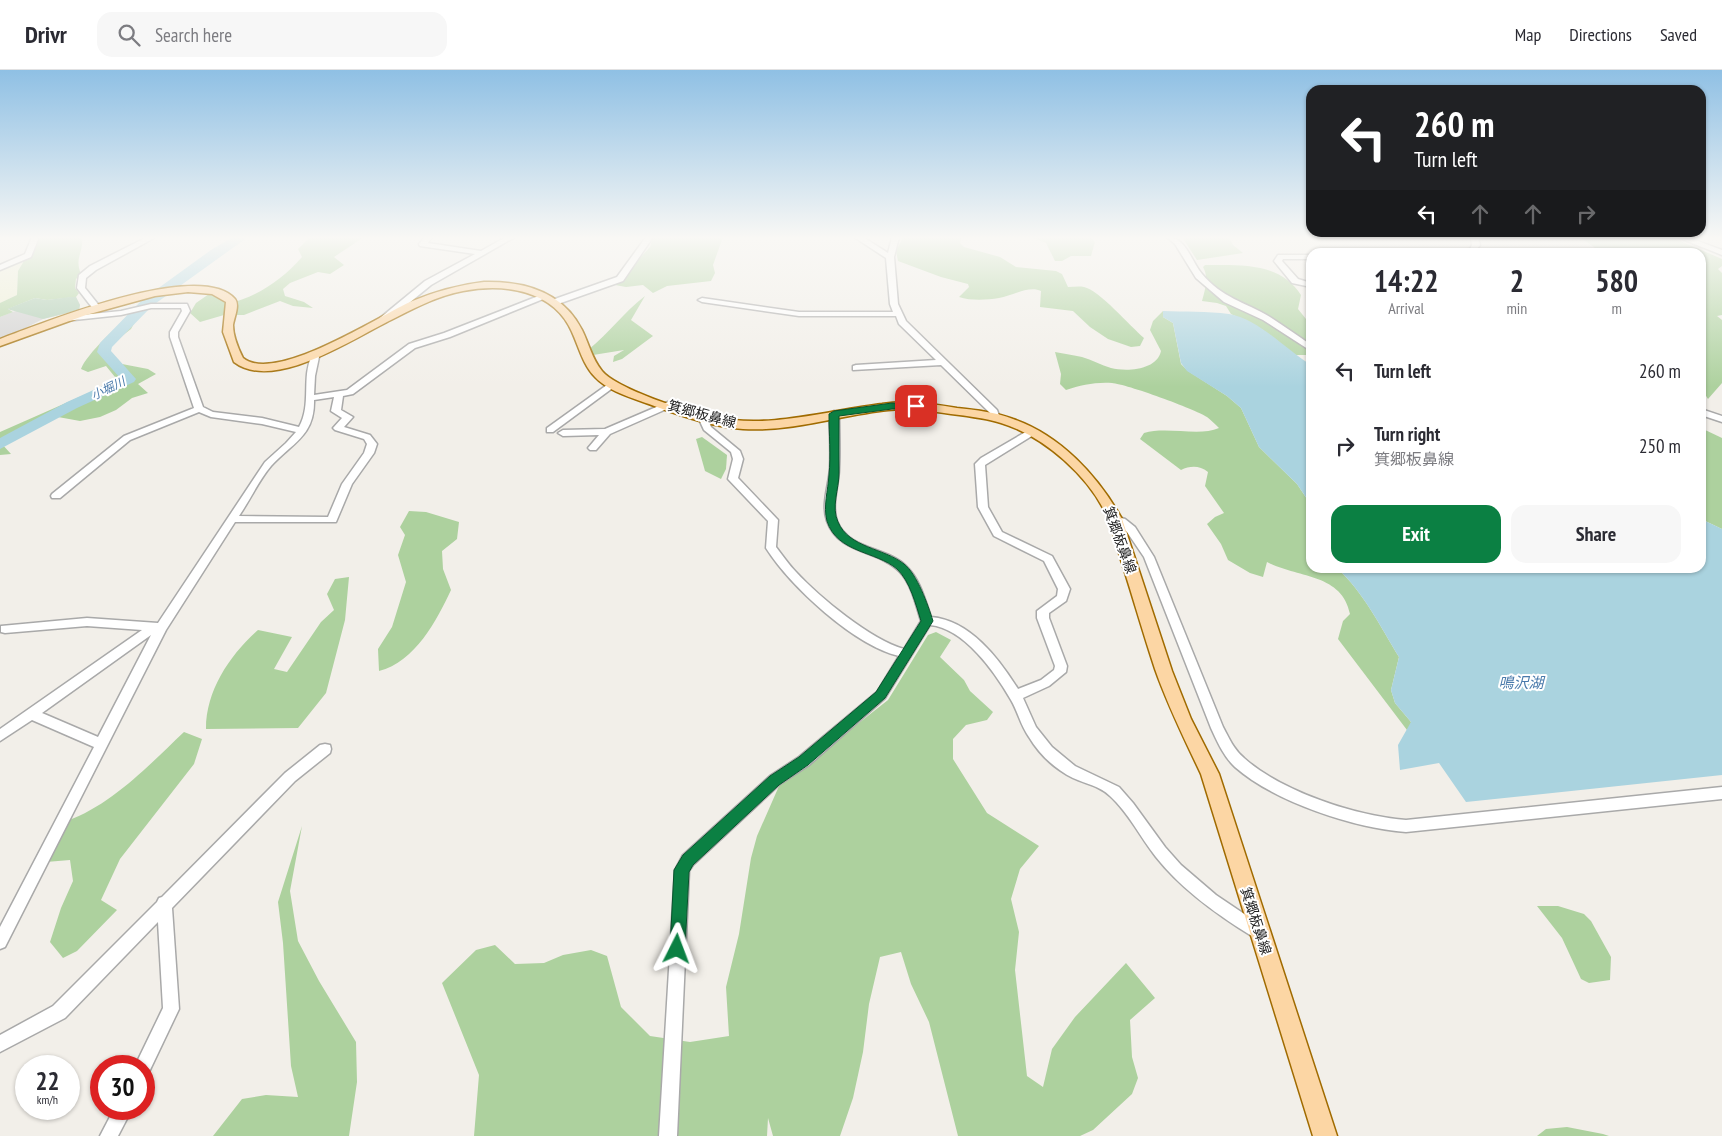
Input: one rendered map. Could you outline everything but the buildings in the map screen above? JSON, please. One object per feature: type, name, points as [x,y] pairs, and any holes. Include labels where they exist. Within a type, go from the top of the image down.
[{"type":"main road","name":"箕郷板鼻線","points":[[0,343],[97,308],[153,293],[193,290],[218,292],[228,297],[231,301],[228,328],[237,358],[249,366],[265,367],[288,364],[315,357],[383,320],[440,294],[472,287],[514,287],[532,291],[565,310],[575,322],[595,371],[601,379],[611,385],[703,417],[733,424],[757,425],[907,406],[995,418],[1032,432],[1087,477],[1106,501],[1115,519],[1164,671],[1183,719],[1210,774],[1325,1136]]},
{"type":"street","points":[[81,287],[97,308]]},
{"type":"street","points":[[383,320],[423,287]]},
{"type":"street","points":[[309,398],[350,392],[412,346],[594,287]]},
{"type":"street","points":[[893,287],[898,314],[909,330],[994,412],[995,418]]},
{"type":"street","points":[[1212,287],[1227,300],[1266,318],[1306,346]]},
{"type":"street","points":[[702,300],[799,314],[898,314]]},
{"type":"street","points":[[64,319],[163,305],[186,308],[174,332],[174,337],[199,409]]},
{"type":"street","points":[[0,942],[101,744],[158,627],[268,464],[290,445],[307,421],[310,405],[309,380],[315,357]]},
{"type":"street","points":[[856,368],[942,362]]},
{"type":"street","points":[[550,430],[611,385]]},
{"type":"street","points":[[231,519],[332,520],[346,484],[369,453],[372,444],[367,437],[338,428],[348,417],[336,411],[339,395]]},
{"type":"street","points":[[563,433],[607,432],[668,405]]},
{"type":"street","points":[[56,496],[127,438],[199,409],[211,414],[262,421],[302,430]]},
{"type":"street","points":[[668,1136],[682,870],[688,860],[775,780],[804,761],[881,695],[927,621],[919,597],[902,568],[888,558],[855,546],[841,535],[833,523],[830,510],[834,476],[834,414]]},
{"type":"street","points":[[1706,414],[1722,419]]},
{"type":"street","points":[[703,417],[707,428],[735,451],[738,459],[733,479],[773,520],[771,548],[780,562],[841,619],[888,649],[907,654]]},
{"type":"street","points":[[592,448],[607,432]]},
{"type":"street","points":[[1015,696],[1044,683],[1060,672],[1061,666],[1043,618],[1043,611],[1062,598],[1064,589],[1048,559],[998,534],[983,507],[980,464],[1032,432]]},
{"type":"street","points":[[1115,519],[1123,521],[1134,532],[1149,557],[1217,728],[1230,751],[1252,773],[1319,807],[1392,826],[1406,826],[1722,792]]},
{"type":"street","points":[[927,621],[949,626],[965,635],[998,670],[1015,696],[1032,733],[1039,742],[1070,769],[1113,790],[1168,861],[1240,922],[1260,933]]},
{"type":"street","points":[[5,629],[45,624],[87,622],[158,627]]},
{"type":"street","points":[[0,736],[158,627]]},
{"type":"street","points":[[31,714],[101,744]]},
{"type":"street","points":[[0,1044],[58,1012],[290,777],[325,749]]},
{"type":"street","points":[[148,1055],[171,1009],[164,903]]},
{"type":"street","points":[[109,1136],[117,1120]]},
{"type":"shaded area","points":[[76,297],[80,305],[79,310],[43,319],[0,341],[0,317],[12,312]]},
{"type":"green space","points":[[0,287],[17,287],[17,295],[0,303]]},
{"type":"green space","points":[[17,287],[75,287],[79,293],[76,297],[47,300],[35,298],[8,309],[13,312],[0,317],[0,303],[17,295]]},
{"type":"green space","points":[[267,287],[286,287],[283,289],[285,296],[304,302],[313,308],[293,306],[280,301],[244,315],[224,315],[200,322],[190,313],[196,303],[209,294],[221,298],[227,304],[259,292]]},
{"type":"green space","points":[[645,287],[666,287],[653,293]]},
{"type":"green space","points":[[969,287],[1084,287],[1098,295],[1144,338],[1140,346],[1131,347],[1108,339],[1090,327],[1073,311],[1040,307],[1041,291],[1036,289],[989,299],[974,300],[959,297]]},
{"type":"green space","points":[[1205,287],[1294,287],[1301,295],[1298,309],[1306,319],[1306,355],[1294,355],[1263,330],[1231,314],[1226,306],[1202,301]]},
{"type":"green space","points":[[1706,287],[1722,287],[1722,315],[1717,316],[1722,320],[1722,383],[1708,399],[1706,396]]},
{"type":"green space","points":[[645,296],[631,320],[653,336],[622,359],[613,362],[614,356],[624,350],[593,355],[588,350]]},
{"type":"green space","points":[[76,297],[80,305],[79,310],[43,319],[7,309],[35,298],[47,300]]},
{"type":"green space","points":[[1163,311],[1163,317],[1173,323],[1181,364],[1188,371],[1227,396],[1241,408],[1259,447],[1297,484],[1306,498],[1306,573],[1342,573],[1355,588],[1378,622],[1399,657],[1391,690],[1395,703],[1411,722],[1410,734],[1338,639],[1343,621],[1350,614],[1345,601],[1338,591],[1317,579],[1267,562],[1263,577],[1250,573],[1228,560],[1221,544],[1207,524],[1215,517],[1224,513],[1205,486],[1208,472],[1194,467],[1181,470],[1140,439],[1144,433],[1153,431],[1202,432],[1219,428],[1207,417],[1189,408],[1120,384],[1094,383],[1066,390],[1060,384],[1061,374],[1055,352],[1082,357],[1107,367],[1125,370],[1148,366],[1154,362],[1161,351],[1150,330],[1153,321]]},
{"type":"green space","points":[[134,316],[137,318],[131,329],[113,343],[108,351],[122,364],[148,369],[156,374],[138,384],[148,393],[132,398],[116,410],[100,417],[80,421],[58,417],[1,443],[11,454],[0,455],[0,432],[109,384],[115,377],[106,366],[88,372],[81,369],[104,339],[121,324]]},
{"type":"green space","points":[[1706,430],[1722,438],[1722,529],[1706,521]]},
{"type":"green space","points":[[702,437],[727,455],[726,469],[721,479],[705,471],[696,439]]},
{"type":"green space","points":[[409,511],[426,512],[459,522],[457,539],[442,551],[443,569],[451,590],[432,626],[414,649],[392,666],[379,671],[378,649],[392,627],[406,582],[398,555],[405,535],[400,527]]},
{"type":"green space","points":[[349,577],[345,620],[326,693],[298,728],[206,729],[210,701],[215,687],[229,662],[248,640],[258,630],[292,637],[274,669],[287,672],[321,622],[334,610],[327,594],[335,579]]},
{"type":"green space","points":[[936,632],[951,640],[940,657],[964,680],[970,691],[993,712],[987,720],[966,725],[953,739],[953,759],[987,813],[1039,846],[1020,869],[1011,899],[1019,932],[1015,970],[1027,1076],[1043,1087],[1052,1049],[1075,1017],[1126,963],[1155,998],[1130,1020],[1132,1057],[1138,1078],[1132,1094],[1093,1130],[1080,1136],[958,1136],[929,1022],[911,984],[901,952],[880,957],[869,1004],[863,1052],[853,1098],[840,1136],[773,1136],[768,1118],[767,1136],[474,1136],[479,1075],[442,983],[476,950],[495,945],[515,964],[544,963],[563,955],[591,950],[607,956],[621,1007],[650,1036],[690,1042],[729,1036],[726,987],[739,934],[751,858],[757,836],[779,786],[888,700],[928,635]]},
{"type":"green space","points":[[184,732],[202,739],[194,764],[120,859],[101,900],[117,910],[77,951],[63,958],[50,942],[61,908],[73,881],[70,860],[46,862],[67,821],[100,805],[115,794],[144,770]]},
{"type":"green space","points":[[302,826],[290,891],[298,941],[319,981],[356,1042],[357,1082],[349,1136],[213,1136],[242,1099],[266,1095],[298,1097],[291,1066],[283,943],[278,902]]},
{"type":"green space","points":[[1537,906],[1558,906],[1584,914],[1591,921],[1611,957],[1610,980],[1589,983],[1581,979],[1562,938]]},
{"type":"green space","points":[[1567,1127],[1609,1136],[1537,1136],[1546,1129]]},
{"type":"water","points":[[1163,311],[1221,313],[1240,317],[1262,328],[1306,362],[1306,498],[1297,484],[1259,447],[1241,408],[1227,396],[1187,371],[1181,363],[1173,323],[1163,317]]},
{"type":"water","name":"鳴沢湖","points":[[1706,521],[1722,529],[1722,775],[1466,802],[1439,763],[1400,770],[1398,745],[1411,722],[1395,703],[1391,690],[1399,657],[1363,599],[1342,573],[1706,573]]},
{"type":"waterway","name":"小堀川","points":[[0,444],[72,405],[129,379],[104,352],[105,346],[147,303],[169,287]]},
{"type":"route","points":[[677,949],[682,870],[688,860],[775,780],[804,761],[881,695],[927,621],[909,576],[902,568],[888,558],[855,546],[841,535],[833,523],[830,510],[835,454],[834,414],[892,406],[916,406]]}]
